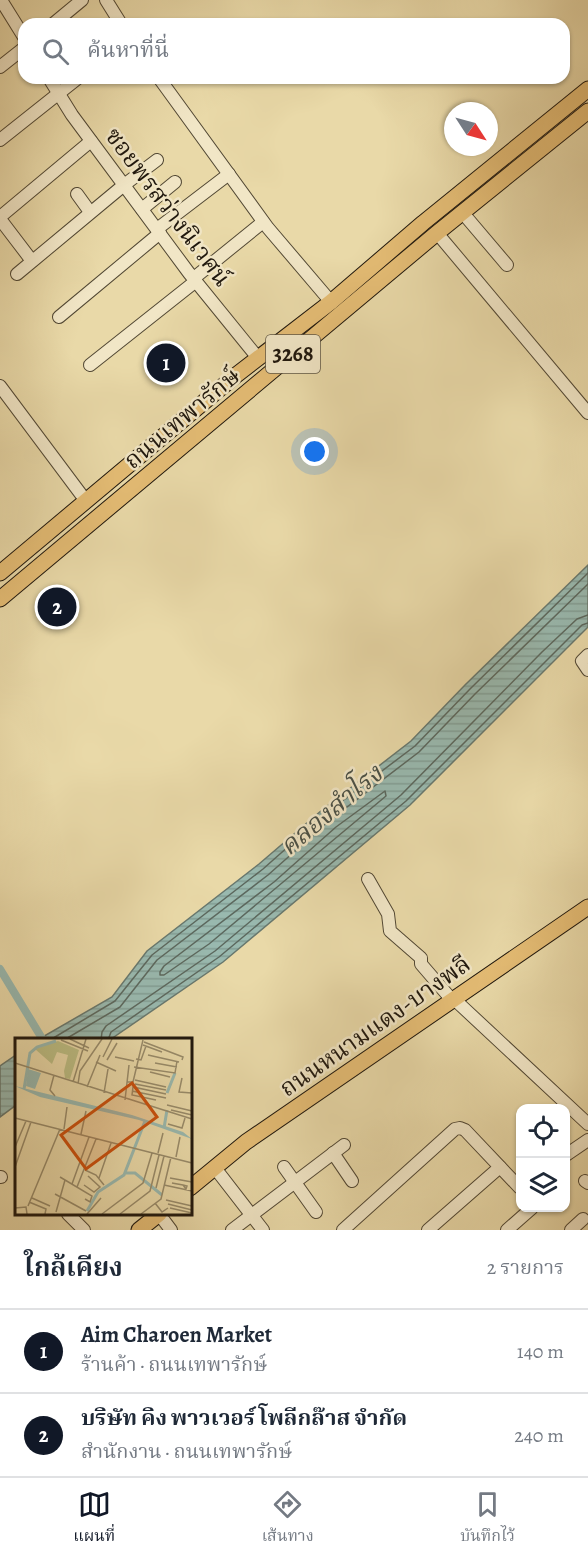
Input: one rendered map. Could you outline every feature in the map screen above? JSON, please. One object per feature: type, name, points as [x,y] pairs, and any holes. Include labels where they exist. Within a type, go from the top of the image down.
[{"type":"main road","name":"ถนนเทพารักษ์","points":[[0,573],[258,358],[331,302],[423,223],[588,89]]},
{"type":"main road","name":"ถนนเทพารักษ์","points":[[0,599],[462,212],[588,111]]},
{"type":"main road","name":"ถนนหนามแดง-บางพลี","points":[[192,1186],[246,1142],[588,907]]},
{"type":"main road","points":[[140,1230],[158,1215]]},
{"type":"street","points":[[1,0],[18,27]]},
{"type":"street","points":[[60,18],[82,0]]},
{"type":"street","points":[[106,0],[118,18]]},
{"type":"street","points":[[0,67],[18,53]]},
{"type":"street","name":"ซอยพรสว่างนิเวศน์","points":[[53,84],[91,141],[158,231],[258,358]]},
{"type":"street","points":[[0,140],[70,84]]},
{"type":"street","points":[[163,84],[263,222],[331,302]]},
{"type":"street","points":[[32,261],[0,218],[91,141]]},
{"type":"street","points":[[17,274],[124,184],[157,160]]},
{"type":"street","points":[[59,317],[228,174]]},
{"type":"street","points":[[142,209],[175,182]]},
{"type":"street","points":[[76,194],[90,212]]},
{"type":"street","points":[[462,212],[507,265]]},
{"type":"street","points":[[90,365],[263,222]]},
{"type":"street","points":[[437,233],[588,413]]},
{"type":"street","points":[[0,386],[86,501]]},
{"type":"street","points":[[588,655],[582,661],[588,670]]},
{"type":"street","points":[[368,879],[388,914],[390,931],[421,958],[420,964],[453,1000],[588,1124]]},
{"type":"street","points":[[343,1230],[455,1129],[465,1130],[516,1184]]},
{"type":"street","points":[[570,1152],[588,1140]]},
{"type":"street","points":[[232,1230],[344,1145]]},
{"type":"street","points":[[333,1153],[352,1181]]},
{"type":"street","points":[[284,1167],[316,1212]]},
{"type":"street","points":[[428,1230],[500,1167]]},
{"type":"street","points":[[215,1168],[263,1230]]},
{"type":"street","points":[[507,1230],[527,1212]]},
{"type":"street","points":[[69,1215],[84,1230]]},
{"type":"street","points":[[160,1215],[171,1230]]},
{"type":"street","points":[[571,1230],[583,1220]]},
{"type":"water","name":"คลองสำโรง","points":[[588,565],[588,627],[410,805],[223,962],[112,1038],[41,1038],[112,997],[147,951],[411,741]]},
{"type":"water","points":[[15,1056],[15,1106],[0,1117],[0,1066]]},
{"type":"waterway","points":[[0,969],[42,1038]]},
{"type":"place","name":"Aim Charoen Market","points":[[166,363]]},
{"type":"place","name":"บริษัท คิง พาวเวอร์ โพลีกล๊าส จำกัด","points":[[57,607]]}]
